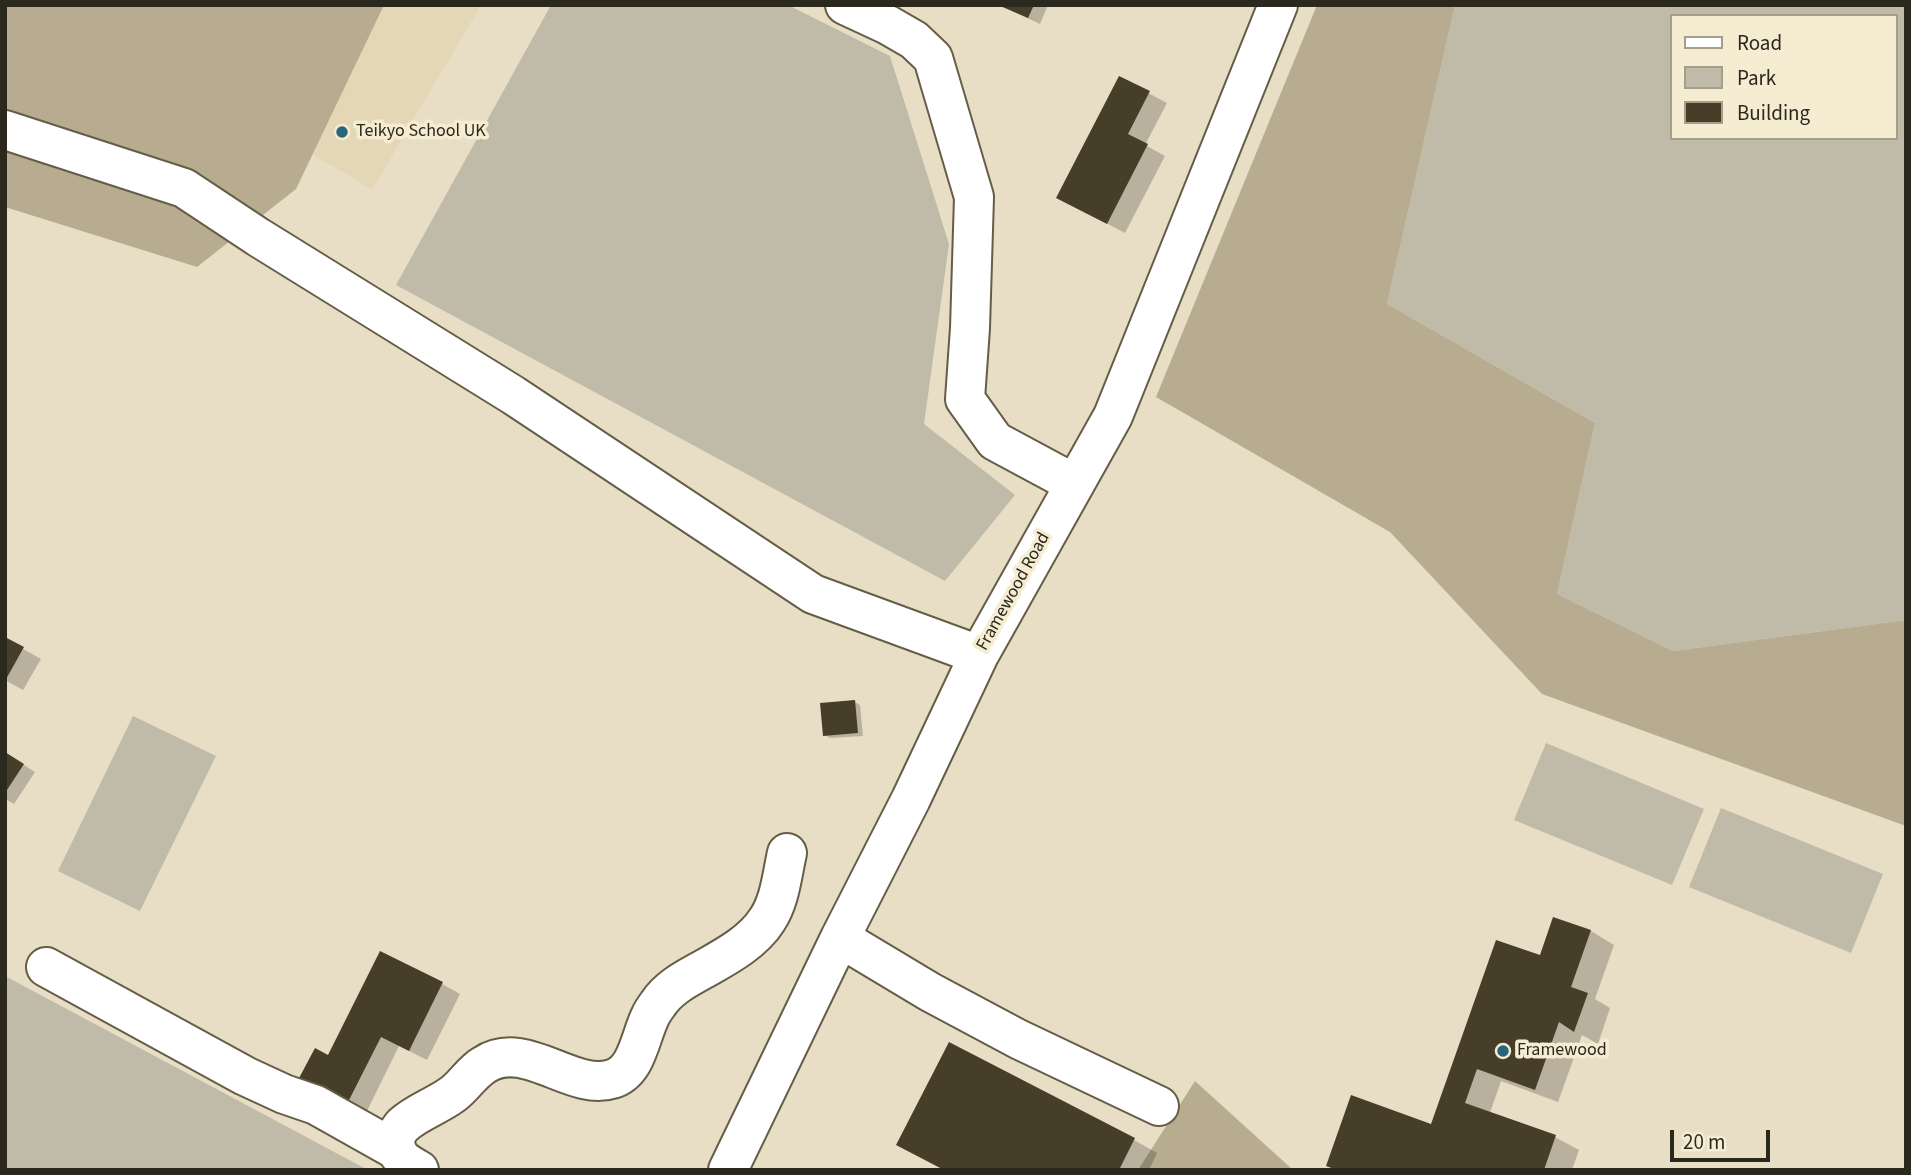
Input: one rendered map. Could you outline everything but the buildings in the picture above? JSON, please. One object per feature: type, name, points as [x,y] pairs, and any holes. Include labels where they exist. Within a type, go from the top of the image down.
[{"type":"street","points":[[845,5],[914,40],[933,58],[974,197],[965,399],[995,441],[1075,484]]},
{"type":"street","name":"Framewood Road","points":[[728,1170],[979,655],[1113,416],[1278,5]]},
{"type":"street","points":[[5,130],[184,188],[513,395],[813,594],[979,655]]},
{"type":"street","points":[[408,1160],[394,1139],[402,1126],[453,1094],[484,1064],[505,1058],[525,1059],[593,1081],[614,1079],[628,1068],[639,1048],[650,1016],[664,995],[684,980],[733,952],[768,919],[777,898],[787,853]]},
{"type":"street","points":[[840,938],[930,992],[1018,1039],[1159,1106]]},
{"type":"street","points":[[46,967],[245,1076],[316,1105],[408,1160]]},
{"type":"shaded area","points":[[5,5],[384,5],[296,189],[197,267],[5,207]]},
{"type":"shaded area","name":"Teikyo School UK","points":[[47,5],[481,5],[372,190],[185,76]]},
{"type":"shaded area","points":[[1317,5],[1455,5],[1387,304],[1595,423],[1557,594],[1673,651],[1906,620],[1906,826],[1542,694],[1390,532],[1156,397]]},
{"type":"shaded area","points":[[1195,1081],[1293,1170],[1138,1170]]},
{"type":"green space","points":[[551,5],[788,5],[890,56],[949,244],[924,424],[1015,495],[945,581],[396,285]]},
{"type":"green space","points":[[1455,5],[1906,5],[1906,620],[1673,651],[1557,594],[1595,423],[1387,304]]},
{"type":"green space","points":[[133,716],[216,756],[140,911],[58,871]]},
{"type":"green space","points":[[1546,743],[1704,809],[1672,885],[1514,820]]},
{"type":"green space","points":[[1721,808],[1883,874],[1851,953],[1689,887]]},
{"type":"green space","points":[[5,976],[368,1170],[5,1170]]},
{"type":"place","name":"Teikyo School UK","points":[[342,132]]},
{"type":"place","name":"Framewood","points":[[1503,1051]]}]
